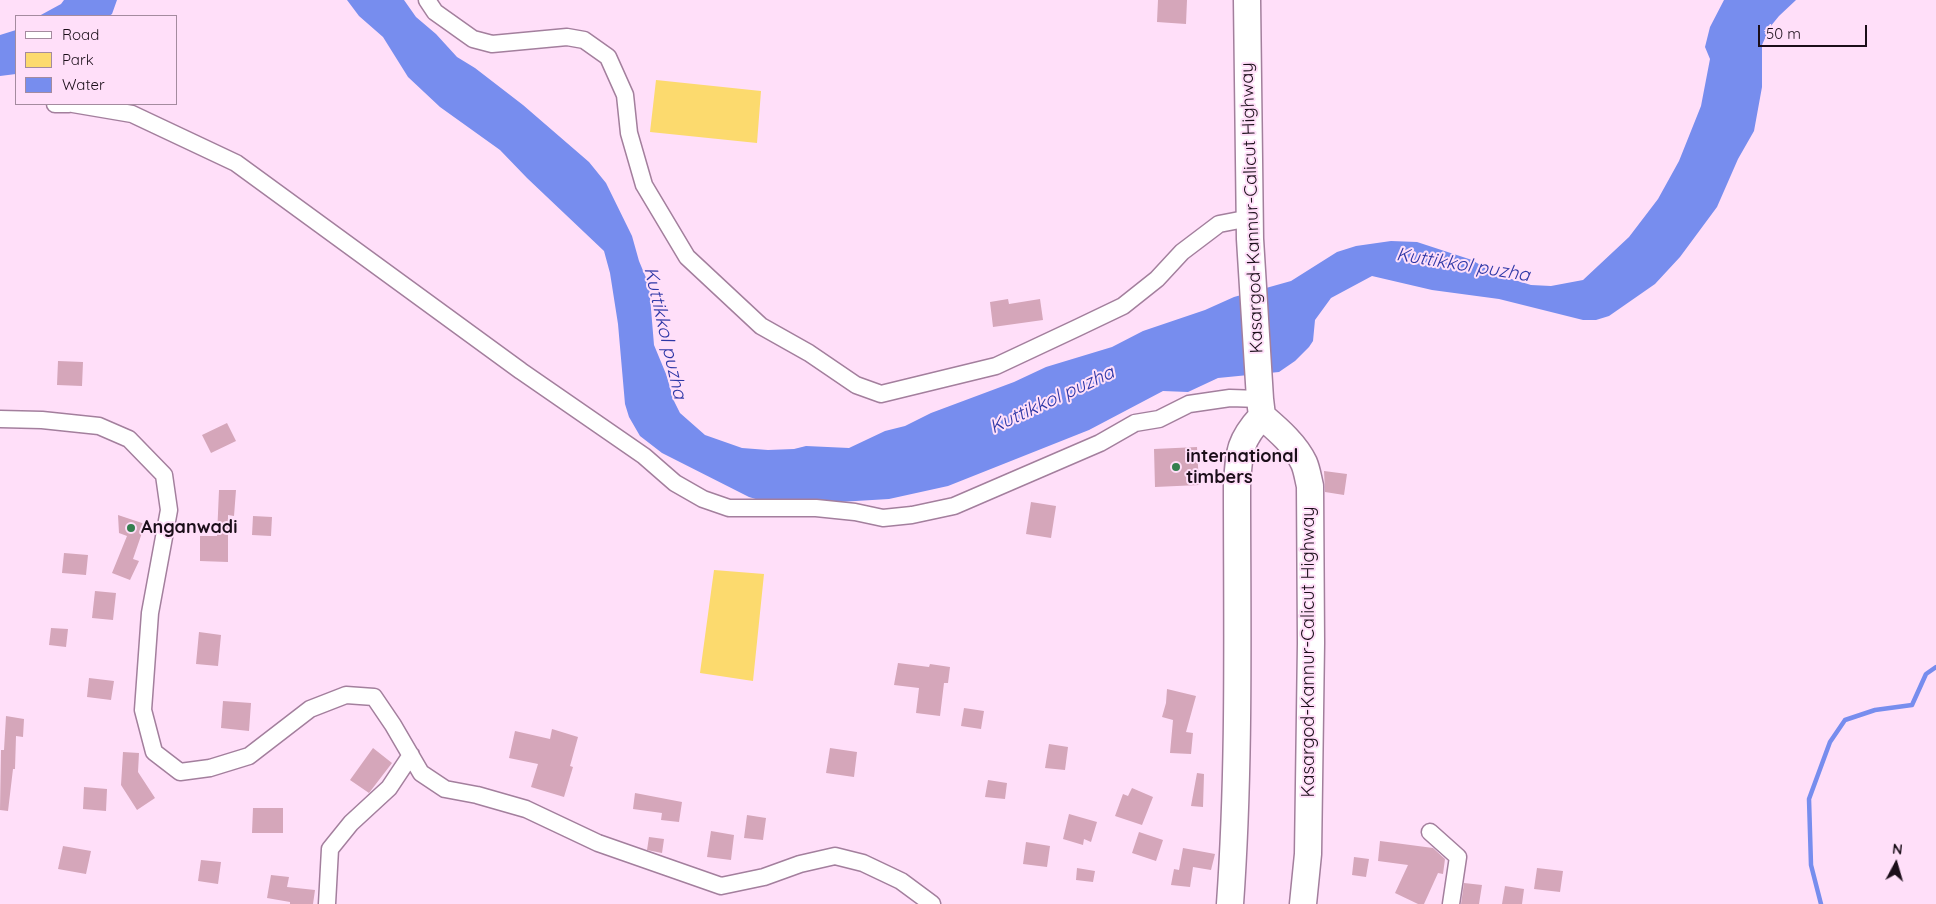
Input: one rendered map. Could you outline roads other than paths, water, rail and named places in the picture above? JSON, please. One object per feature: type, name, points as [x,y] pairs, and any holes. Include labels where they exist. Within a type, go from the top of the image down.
[{"type":"highway","name":"Kasargod-Kannur-Calicut Highway","points":[[1247,0],[1250,229],[1260,400],[1278,430],[1296,450],[1304,464],[1310,486],[1311,643],[1308,854],[1303,904]]},
{"type":"highway","points":[[1230,904],[1235,838],[1238,704],[1238,461],[1244,437],[1260,400]]},
{"type":"street","points":[[427,0],[435,12],[473,38],[492,44],[567,37],[584,40],[608,57],[625,95],[629,133],[644,185],[687,257],[761,326],[809,354],[856,385],[880,394],[996,366],[1123,306],[1157,279],[1182,252],[1219,224],[1250,229]]},
{"type":"street","points":[[72,105],[132,114],[236,163],[513,365],[644,456],[675,483],[703,499],[729,508],[816,508],[855,512],[883,518],[912,515],[954,506],[1100,442],[1135,423],[1159,419],[1189,404],[1230,398],[1260,400]]},
{"type":"street","points":[[0,419],[42,420],[99,426],[129,439],[164,475],[169,510],[150,613],[143,710],[154,752],[180,772],[210,768],[249,756],[310,709],[346,694],[374,697],[421,773],[445,789],[477,795],[526,809],[598,843],[721,886],[835,856],[863,863],[901,881],[932,904]]},
{"type":"street","points":[[327,904],[330,849],[350,823],[389,788],[411,756]]},
{"type":"street","points":[[1430,832],[1458,857],[1451,904]]},
{"type":"water","points":[[64,0],[117,0],[110,15],[41,15],[61,4]]},
{"type":"water","name":"Kuttikkol puzha","points":[[347,0],[404,0],[416,17],[436,34],[457,57],[475,68],[523,105],[589,162],[606,183],[632,236],[639,261],[649,285],[654,345],[680,413],[705,435],[742,448],[768,450],[794,449],[806,446],[849,448],[885,431],[905,426],[931,413],[1014,382],[1046,367],[1112,347],[1143,331],[1205,310],[1234,297],[1291,281],[1337,252],[1356,246],[1391,241],[1417,242],[1472,260],[1495,274],[1531,285],[1551,286],[1583,280],[1629,237],[1658,199],[1679,161],[1701,106],[1710,59],[1705,47],[1710,27],[1724,0],[1796,0],[1770,27],[1762,45],[1762,87],[1754,131],[1738,159],[1717,207],[1680,257],[1655,284],[1609,316],[1596,320],[1583,320],[1499,299],[1432,290],[1372,276],[1331,298],[1315,320],[1313,341],[1309,347],[1295,361],[1279,372],[1218,378],[1188,392],[1163,391],[1089,430],[948,486],[889,499],[789,505],[769,503],[749,497],[662,453],[640,436],[629,417],[625,404],[618,324],[610,273],[604,251],[500,150],[440,107],[408,77],[383,37],[359,16]]},
{"type":"water","points":[[15,30],[15,74],[0,76],[0,35]]},
{"type":"waterway","points":[[1821,904],[1811,865],[1809,799],[1830,742],[1845,720],[1875,710],[1912,705],[1926,674],[1936,667]]},
{"type":"place","name":"international timbers","points":[[1176,467]]},
{"type":"place","name":"Anganwadi","points":[[131,528]]}]
